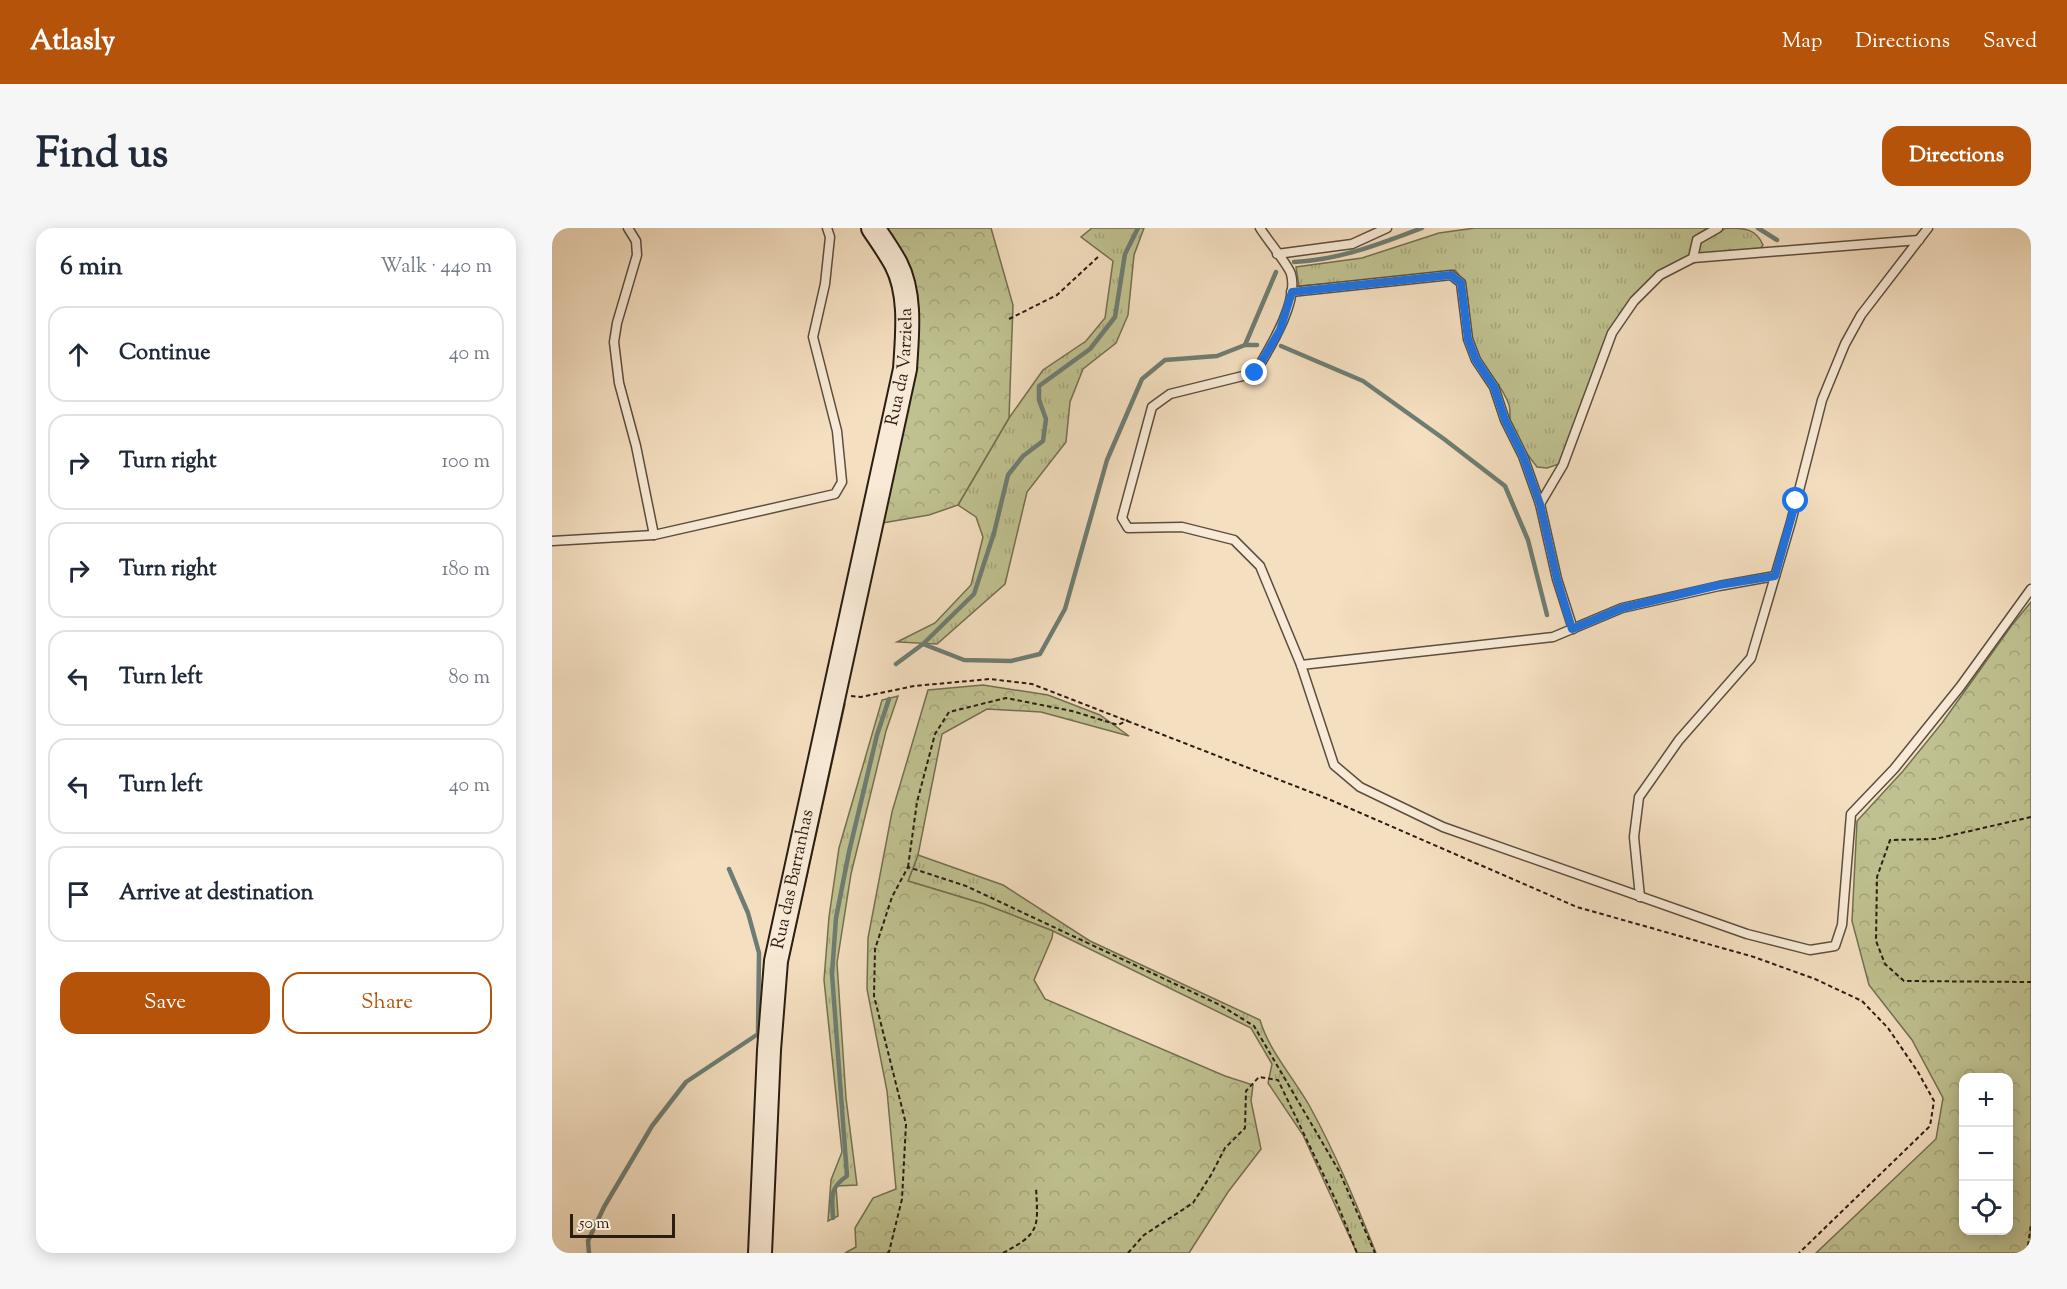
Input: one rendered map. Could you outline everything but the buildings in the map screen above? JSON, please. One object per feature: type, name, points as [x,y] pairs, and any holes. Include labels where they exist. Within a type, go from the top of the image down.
[{"type":"main road","name":"Rua da Varziela","points":[[873,228],[897,266],[905,298],[907,337],[904,369],[875,511]]},
{"type":"main road","name":"Rua das Barranhas","points":[[760,1253],[776,961],[875,511]]},
{"type":"lane","points":[[628,228],[636,241],[637,255],[617,323],[614,342],[619,383],[636,446],[654,535]]},
{"type":"lane","points":[[552,541],[654,535],[835,494],[842,482],[837,431],[813,337],[825,284],[830,237],[827,228]]},
{"type":"lane","points":[[1260,228],[1291,273],[1292,292],[1280,330],[1255,373],[1170,394],[1152,407],[1122,518],[1128,528],[1182,527],[1234,540],[1260,566],[1301,665],[1334,765],[1360,787],[1443,827],[1747,934],[1810,950],[1835,946],[1842,925],[1851,814],[1894,769],[1960,687],[2031,590]]},
{"type":"lane","points":[[1277,254],[1352,244],[1387,228]]},
{"type":"lane","points":[[1693,258],[1697,240],[1718,228]]},
{"type":"lane","points":[[1640,897],[1634,837],[1639,797],[1678,740],[1751,658],[1822,400],[1845,344],[1861,315],[1928,228]]},
{"type":"lane","points":[[1540,504],[1563,465],[1612,333],[1634,301],[1660,276],[1693,258],[1919,240]]},
{"type":"lane","points":[[1292,292],[1451,275],[1461,283],[1468,339],[1476,360],[1494,387],[1505,420],[1523,456],[1540,504],[1557,579],[1572,629]]},
{"type":"lane","points":[[1301,665],[1552,637],[1622,608],[1719,585],[1775,576]]},
{"type":"path","points":[[1009,319],[1057,296],[1098,257]]},
{"type":"path","points":[[835,693],[861,697],[914,686],[990,679],[1032,684],[1326,798],[1577,907],[1754,957],[1815,979],[1862,1001],[1888,1028],[1918,1072],[1934,1101],[1930,1126],[1799,1253]]},
{"type":"path","points":[[887,1253],[902,1199],[906,1124],[874,996],[876,949],[892,897],[908,867],[917,802],[935,734],[949,712],[1006,698],[1072,711],[1118,725],[1128,720]]},
{"type":"path","points":[[2031,817],[1935,839],[1890,840],[1877,877],[1876,941],[1885,964],[1904,981],[2031,982]]},
{"type":"path","points":[[908,867],[966,886],[1220,1005],[1254,1026],[1339,1171],[1375,1253]]},
{"type":"path","points":[[1128,1253],[1144,1235],[1193,1203],[1225,1148],[1245,1128],[1246,1091],[1259,1077],[1278,1080],[1337,1203],[1357,1253]]},
{"type":"path","points":[[1003,1253],[1024,1242],[1038,1223],[1036,1186]]},
{"type":"path","points":[[2027,1253],[2031,1224]]},
{"type":"green space","points":[[883,228],[991,228],[1013,305],[1009,418],[958,505],[929,515],[882,523],[915,313]]},
{"type":"green space","points":[[1092,228],[1144,228],[1134,255],[1128,315],[1116,343],[1083,369],[1070,402],[1066,442],[1027,492],[1005,584],[937,644],[897,642],[935,623],[971,585],[983,537],[976,517],[958,505],[1009,418],[1043,370],[1086,341],[1105,318],[1113,261],[1081,237]]},
{"type":"green space","points":[[1475,228],[1708,228],[1693,237],[1691,255],[1661,271],[1610,333],[1559,464],[1547,468],[1537,467],[1511,428],[1510,408],[1506,398],[1475,349],[1470,328],[1468,298],[1455,270],[1415,276],[1299,286],[1296,267],[1362,258],[1439,233]]},
{"type":"green space","points":[[1726,228],[1753,232],[1763,245],[1760,249],[1700,254],[1698,248],[1703,240]]},
{"type":"green space","points":[[2031,602],[2031,1253],[1816,1253],[1936,1139],[1943,1098],[1912,1040],[1869,985],[1852,921],[1857,821],[1903,771],[1942,723]]},
{"type":"green space","points":[[983,685],[1048,695],[1100,715],[1129,736],[1041,712],[987,709],[942,734],[918,855],[908,881],[984,904],[1053,931],[1034,980],[1045,999],[1225,1076],[1253,1085],[1251,1101],[1261,1149],[1228,1192],[1189,1253],[845,1253],[856,1247],[855,1228],[873,1198],[896,1189],[887,1091],[867,989],[868,938],[892,812],[928,690]]},
{"type":"green space","points":[[898,696],[886,731],[851,874],[837,963],[846,1098],[857,1185],[836,1186],[838,1216],[828,1221],[831,1180],[842,1152],[824,980],[829,917],[839,848],[882,700]]},
{"type":"green space","points":[[839,704],[845,704],[787,966],[778,1039],[783,966]]},
{"type":"green space","points":[[918,855],[1003,885],[1090,941],[1260,1020],[1269,1042],[1309,1105],[1328,1141],[1376,1253],[1357,1253],[1303,1135],[1268,1083],[1272,1064],[1251,1028],[1053,931],[984,904],[908,881]]},
{"type":"waterway","points":[[896,664],[923,644],[974,594],[994,533],[1008,475],[1023,456],[1043,441],[1046,419],[1039,400],[1039,386],[1090,349],[1115,317],[1125,254],[1138,228]]},
{"type":"waterway","points":[[1294,262],[1343,255],[1422,228]]},
{"type":"waterway","points":[[1758,228],[1777,240]]},
{"type":"waterway","points":[[923,644],[964,660],[1011,661],[1040,654],[1065,609],[1107,460],[1142,379],[1165,360],[1217,356],[1245,345],[1276,272]]},
{"type":"waterway","points":[[1245,345],[1257,345]]},
{"type":"waterway","points":[[1281,346],[1363,381],[1505,486],[1528,540],[1547,615]]},
{"type":"waterway","points":[[833,1218],[834,1189],[847,1176],[832,974],[836,918],[877,735],[889,699]]},
{"type":"waterway","points":[[589,1253],[588,1241],[604,1207],[652,1126],[686,1082],[758,1034],[759,953],[748,913],[729,869]]},
{"type":"route","points":[[1255,373],[1280,330],[1292,292],[1451,275],[1461,283],[1468,339],[1476,360],[1494,387],[1505,420],[1523,456],[1540,504],[1557,579],[1572,629],[1622,608],[1719,585],[1775,576],[1796,501]]}]
